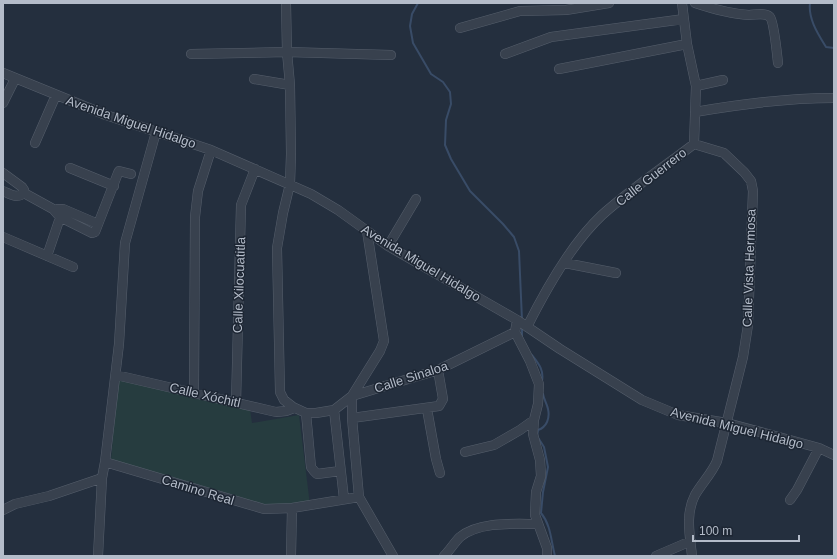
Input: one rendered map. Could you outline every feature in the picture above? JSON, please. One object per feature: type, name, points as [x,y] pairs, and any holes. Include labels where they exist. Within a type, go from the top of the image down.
[{"type":"street","points":[[286,3],[287,52],[290,85],[290,184],[277,248],[280,392],[284,400],[293,408]]},
{"type":"street","points":[[460,28],[520,11],[566,10],[609,3]]},
{"type":"street","name":"Calle Guerrero","points":[[527,327],[577,243],[602,216],[694,144],[696,137],[696,86],[687,44],[682,3]]},
{"type":"street","points":[[695,3],[726,12],[764,14],[770,17],[778,62]]},
{"type":"street","points":[[505,54],[551,37],[684,19]]},
{"type":"street","points":[[559,69],[687,44]]},
{"type":"street","points":[[191,54],[287,52],[391,55]]},
{"type":"street","name":"Avenida Miguel Hidalgo","points":[[3,73],[106,115],[211,150],[290,184],[318,198],[338,210],[388,246],[517,320],[560,350],[642,400],[678,415],[727,424],[819,448],[834,455]]},
{"type":"street","points":[[3,104],[15,79]]},
{"type":"street","points":[[254,79],[290,85]]},
{"type":"street","points":[[696,86],[723,80]]},
{"type":"street","points":[[36,142],[56,95]]},
{"type":"street","points":[[695,112],[740,104],[779,100],[834,98]]},
{"type":"street","points":[[98,556],[102,478],[116,375],[126,243],[156,132]]},
{"type":"street","name":"Calle Vista Hermosa","points":[[691,541],[689,514],[694,496],[716,465],[743,357],[748,325],[753,190],[751,181],[744,172],[724,153],[694,144]]},
{"type":"street","points":[[194,392],[195,217],[198,191],[211,150]]},
{"type":"street","points":[[70,168],[114,186]]},
{"type":"street","name":"Calle Xilocuatitla","points":[[236,403],[241,205],[255,169]]},
{"type":"street","points":[[3,190],[16,196],[21,196],[24,194],[61,213],[92,233],[95,232],[119,171],[131,174]]},
{"type":"street","points":[[3,173],[22,187],[24,194]]},
{"type":"street","points":[[388,246],[416,199]]},
{"type":"street","points":[[47,256],[61,213]]},
{"type":"street","points":[[367,231],[384,341],[380,351],[352,396],[352,418],[359,497],[393,556]]},
{"type":"street","points":[[3,237],[73,267]]},
{"type":"street","points":[[565,263],[616,273]]},
{"type":"street","points":[[517,320],[515,332],[530,361],[538,384],[538,404],[534,420],[533,434],[540,460],[541,476],[536,492],[535,515],[546,548],[547,556]]},
{"type":"street","name":"Calle Sinaloa","points":[[293,408],[306,413],[334,410],[352,396],[438,370],[515,332]]},
{"type":"street","points":[[352,418],[427,409],[439,406],[443,399],[438,370]]},
{"type":"street","name":"Calle Xóchitl","points":[[116,375],[276,412],[286,411],[293,408]]},
{"type":"street","points":[[427,409],[440,473]]},
{"type":"street","points":[[334,410],[344,499]]},
{"type":"street","points":[[306,413],[311,467],[317,474],[340,471]]},
{"type":"street","points":[[465,452],[494,445],[534,420]]},
{"type":"street","points":[[790,500],[797,490],[819,448]]},
{"type":"street","name":"Camino Real","points":[[105,462],[264,509],[292,508],[359,497]]},
{"type":"street","points":[[3,510],[15,504],[49,496],[102,478]]},
{"type":"street","points":[[291,556],[292,508]]},
{"type":"street","points":[[444,556],[461,536],[473,529],[489,525],[538,524]]},
{"type":"street","points":[[656,556],[691,541],[692,556]]},
{"type":"green space","points":[[118,377],[250,409],[252,423],[299,415],[310,505],[262,507],[111,460]]},
{"type":"waterway","points":[[418,3],[412,14],[410,26],[413,43],[431,74],[443,82],[450,92],[451,104],[446,120],[445,145],[451,159],[470,191],[514,237],[519,251],[522,320]]},
{"type":"waterway","points":[[810,3],[812,21],[817,32],[826,47],[834,48]]},
{"type":"waterway","points":[[522,328],[522,338]]},
{"type":"waterway","points":[[532,355],[542,370],[542,381]]},
{"type":"waterway","points":[[543,394],[548,407],[549,416],[544,427],[538,430],[537,436],[544,447],[548,467],[541,513],[549,528],[555,556]]}]
